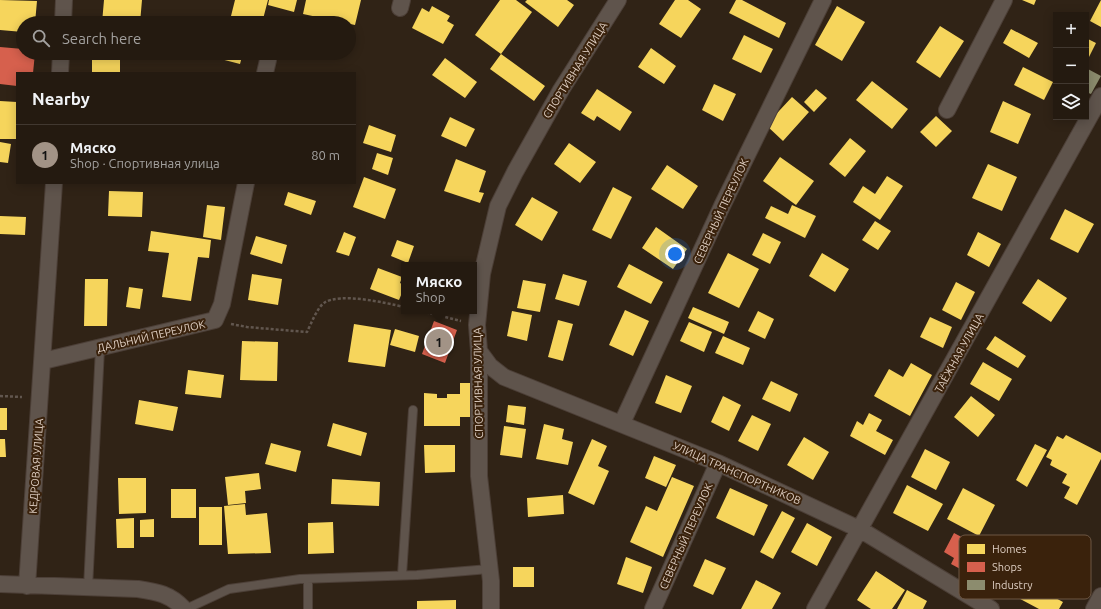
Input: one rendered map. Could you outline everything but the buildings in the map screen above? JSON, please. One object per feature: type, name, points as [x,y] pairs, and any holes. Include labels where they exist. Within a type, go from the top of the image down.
[{"type":"street","points":[[63,16],[64,0]]},
{"type":"street","name":"СПОРТИВНАЯ УЛИЦА","points":[[491,609],[489,569],[479,476],[479,351],[477,325],[482,274],[498,206],[561,90],[618,0]]},
{"type":"street","name":"СЕВЕРНЫЙ ПЕРЕУЛОК","points":[[622,423],[722,206],[823,0]]},
{"type":"street","points":[[947,110],[1004,0]]},
{"type":"street","points":[[60,72],[61,60]]},
{"type":"street","name":"ТАЁЖНАЯ УЛИЦА","points":[[815,609],[861,530],[1101,96]]},
{"type":"street","name":"КЕДРОВАЯ УЛИЦА","points":[[27,586],[54,184]]},
{"type":"street","name":"ДАЛЬНИЙ ПЕРЕУЛОК","points":[[43,361],[215,320],[222,304],[246,184]]},
{"type":"street","name":"УЛИЦА ТРАНСПОРТНИКОВ","points":[[479,351],[490,366],[504,377],[718,462],[861,530],[959,590]]},
{"type":"street","name":"СЕВЕРНЫЙ ПЕРЕУЛОК","points":[[653,609],[718,462]]},
{"type":"street","points":[[0,584],[138,589],[157,592],[175,599],[185,609]]},
{"type":"street","points":[[1094,609],[1101,596]]},
{"type":"street","name":"УЛИЦА ТРАНСПОРТНИКОВ","points":[[975,599],[991,609]]},
{"type":"lane","points":[[88,588],[100,348]]},
{"type":"lane","points":[[402,576],[414,410]]},
{"type":"lane","points":[[185,609],[229,589],[308,579],[402,576],[489,569]]},
{"type":"lane","points":[[308,579],[308,609]]},
{"type":"path","points":[[215,320],[247,327],[306,332],[323,304],[331,299],[351,298],[401,306]]},
{"type":"path","points":[[433,314],[477,325]]},
{"type":"place","name":"Мяско","points":[[439,342]]}]
